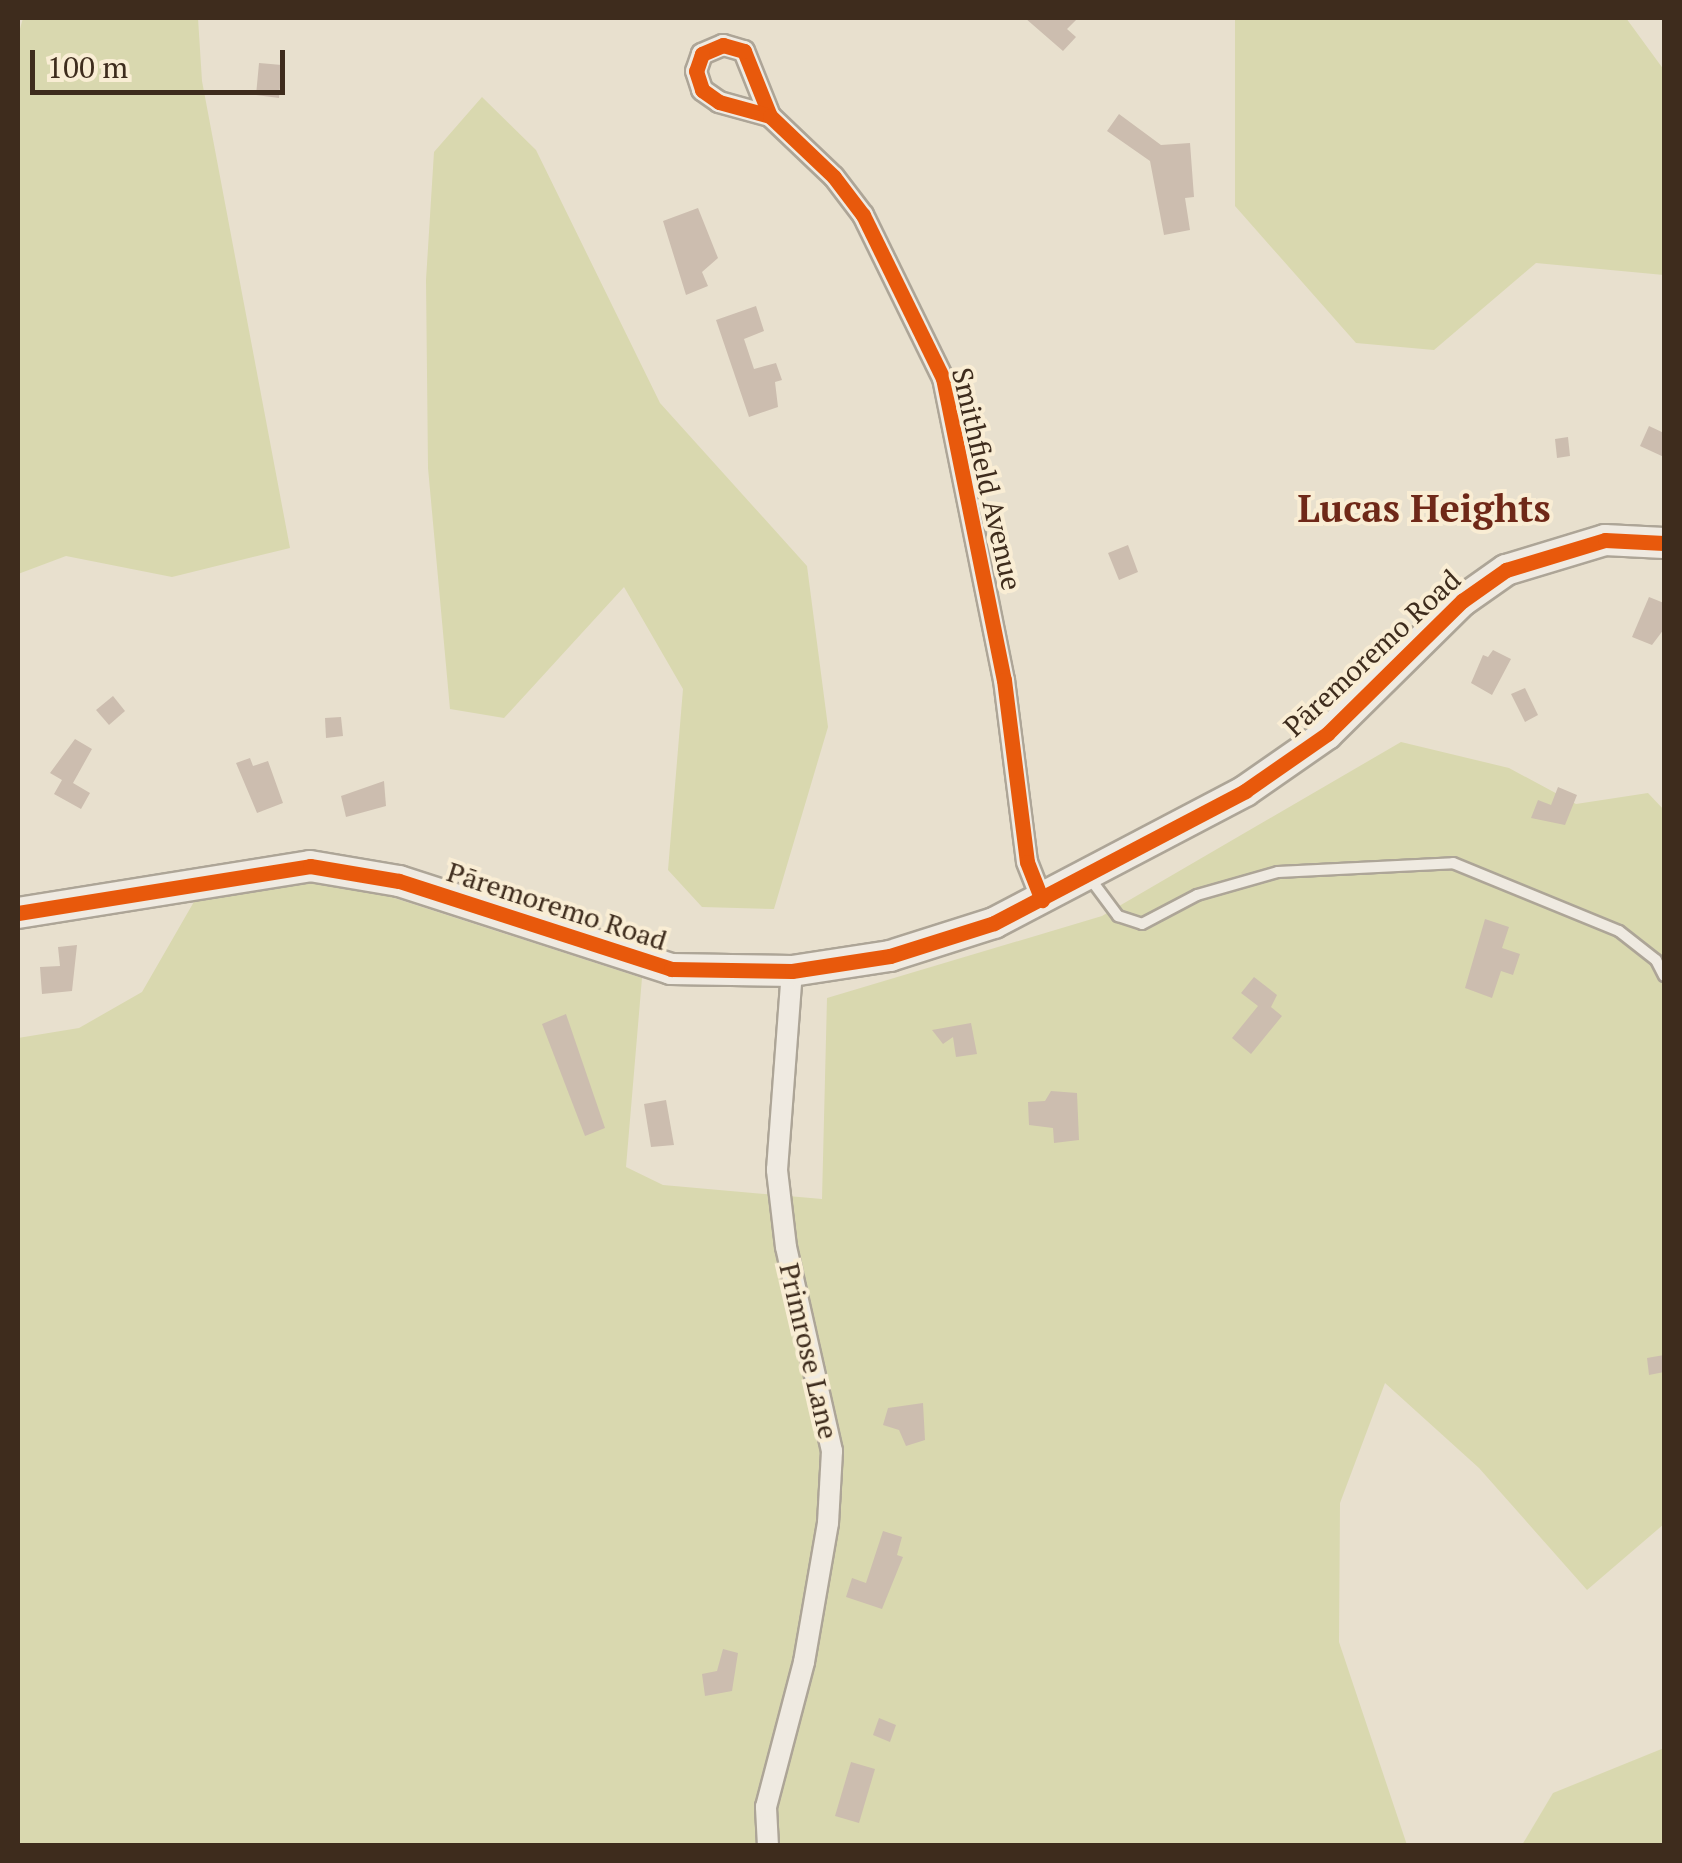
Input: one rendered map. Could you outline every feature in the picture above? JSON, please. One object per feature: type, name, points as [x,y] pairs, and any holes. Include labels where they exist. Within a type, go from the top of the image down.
[{"type":"street","name":"Smithfield Avenue","points":[[770,116],[834,177],[862,214],[943,378],[1004,680],[1027,862],[1042,900]]},
{"type":"street","name":"Pāremoremo Road","points":[[18,913],[274,868],[345,868],[631,960],[716,973],[792,970],[890,956],[1042,900],[1285,766],[1355,710],[1462,602],[1506,570],[1605,540],[1664,543]]},
{"type":"street","name":"Primrose Lane","points":[[768,1846],[766,1807],[804,1662],[828,1523],[832,1451],[786,1246],[777,1170],[792,970]]},
{"type":"lane","points":[[1089,876],[1118,916],[1142,924],[1197,895],[1278,872],[1453,863],[1620,931],[1656,960],[1664,976]]},
{"type":"green space","points":[[23,18],[198,18],[202,81],[290,548],[172,577],[66,556],[18,574],[18,36]]},
{"type":"green space","points":[[1235,18],[1626,18],[1664,70],[1664,275],[1536,263],[1434,350],[1356,343],[1235,206]]},
{"type":"green space","points":[[482,97],[536,150],[660,403],[807,566],[828,727],[774,909],[702,907],[668,870],[683,689],[624,587],[504,718],[450,709],[428,468],[426,280],[434,152]]},
{"type":"green space","points":[[1401,742],[1509,768],[1576,804],[1648,793],[1664,810],[1664,1524],[1587,1590],[1479,1468],[1385,1383],[1340,1503],[1339,1642],[1407,1845],[18,1846],[18,1038],[79,1028],[142,992],[199,893],[288,881],[354,885],[642,978],[626,1167],[663,1185],[822,1199],[827,998],[1102,916]]},
{"type":"green space","points":[[1664,1748],[1664,1845],[1522,1845],[1553,1793]]},
{"type":"building","points":[[1025,18],[1078,18],[1067,29],[1076,37],[1063,51]]},
{"type":"building","points":[[259,63],[282,65],[279,98],[256,95]]},
{"type":"building","points":[[1119,114],[1161,145],[1190,143],[1194,197],[1185,198],[1190,230],[1164,235],[1150,161],[1107,131]]},
{"type":"building","points":[[698,208],[718,258],[702,272],[708,286],[686,295],[663,221]]},
{"type":"building","points":[[756,306],[764,331],[744,339],[754,369],[776,363],[782,380],[775,382],[778,407],[749,417],[716,320]]},
{"type":"building","points":[[1649,426],[1664,433],[1664,457],[1640,446]]},
{"type":"building","points":[[1568,437],[1570,456],[1557,458],[1555,439]]},
{"type":"building","points":[[1128,545],[1138,572],[1119,580],[1108,553]]},
{"type":"building","points":[[1649,597],[1664,603],[1664,629],[1652,645],[1632,637]]},
{"type":"building","points":[[1493,650],[1511,659],[1492,695],[1471,683],[1483,655],[1488,657]]},
{"type":"building","points":[[1525,688],[1538,715],[1525,722],[1511,694]]},
{"type":"building","points":[[113,696],[125,711],[109,725],[96,710]]},
{"type":"building","points":[[341,717],[343,736],[326,738],[325,718]]},
{"type":"building","points":[[75,739],[92,749],[73,783],[90,793],[81,809],[54,794],[62,780],[50,773]]},
{"type":"building","points":[[250,758],[253,766],[268,761],[283,803],[257,813],[236,763]]},
{"type":"building","points":[[384,781],[386,806],[346,817],[341,796]]},
{"type":"building","points":[[1558,787],[1577,795],[1565,825],[1531,818],[1538,800],[1551,805]]},
{"type":"building","points":[[1485,919],[1509,927],[1502,948],[1520,954],[1513,975],[1501,971],[1492,998],[1465,988]]},
{"type":"building","points":[[77,945],[72,991],[42,994],[40,967],[60,966],[58,947]]},
{"type":"building","points":[[1254,977],[1277,995],[1271,1007],[1282,1016],[1251,1054],[1232,1038],[1258,1006],[1241,993]]},
{"type":"building","points":[[566,1014],[605,1128],[585,1136],[542,1024]]},
{"type":"building","points":[[971,1023],[977,1054],[956,1057],[953,1037],[943,1044],[932,1030]]},
{"type":"building","points":[[1051,1091],[1077,1093],[1079,1140],[1054,1143],[1053,1128],[1029,1125],[1028,1102],[1045,1101]]},
{"type":"building","points":[[666,1100],[674,1145],[651,1147],[644,1104]]},
{"type":"building","points":[[1664,1355],[1664,1372],[1649,1375],[1647,1358]]},
{"type":"building","points":[[923,1403],[925,1440],[906,1446],[899,1430],[883,1425],[888,1408]]},
{"type":"building","points":[[883,1531],[902,1537],[897,1555],[903,1557],[882,1609],[846,1597],[852,1578],[866,1583]]},
{"type":"building","points":[[723,1649],[738,1653],[732,1691],[705,1696],[702,1674],[717,1671]]},
{"type":"building","points":[[879,1718],[896,1725],[890,1742],[873,1735]]},
{"type":"building","points":[[851,1762],[875,1769],[859,1823],[835,1816]]},
{"type":"cycle path","points":[[770,116],[744,51],[723,45],[702,54],[696,71],[702,90],[719,102],[770,116],[834,177],[863,215],[943,378],[1004,680],[1027,862],[1042,900]]},
{"type":"cycle path","points":[[18,913],[310,866],[399,881],[671,969],[792,971],[890,956],[994,923],[1245,791],[1327,734],[1462,601],[1506,570],[1605,540],[1664,543]]},
{"type":"district","name":"Lucas Heights","points":[[1424,509]]}]
